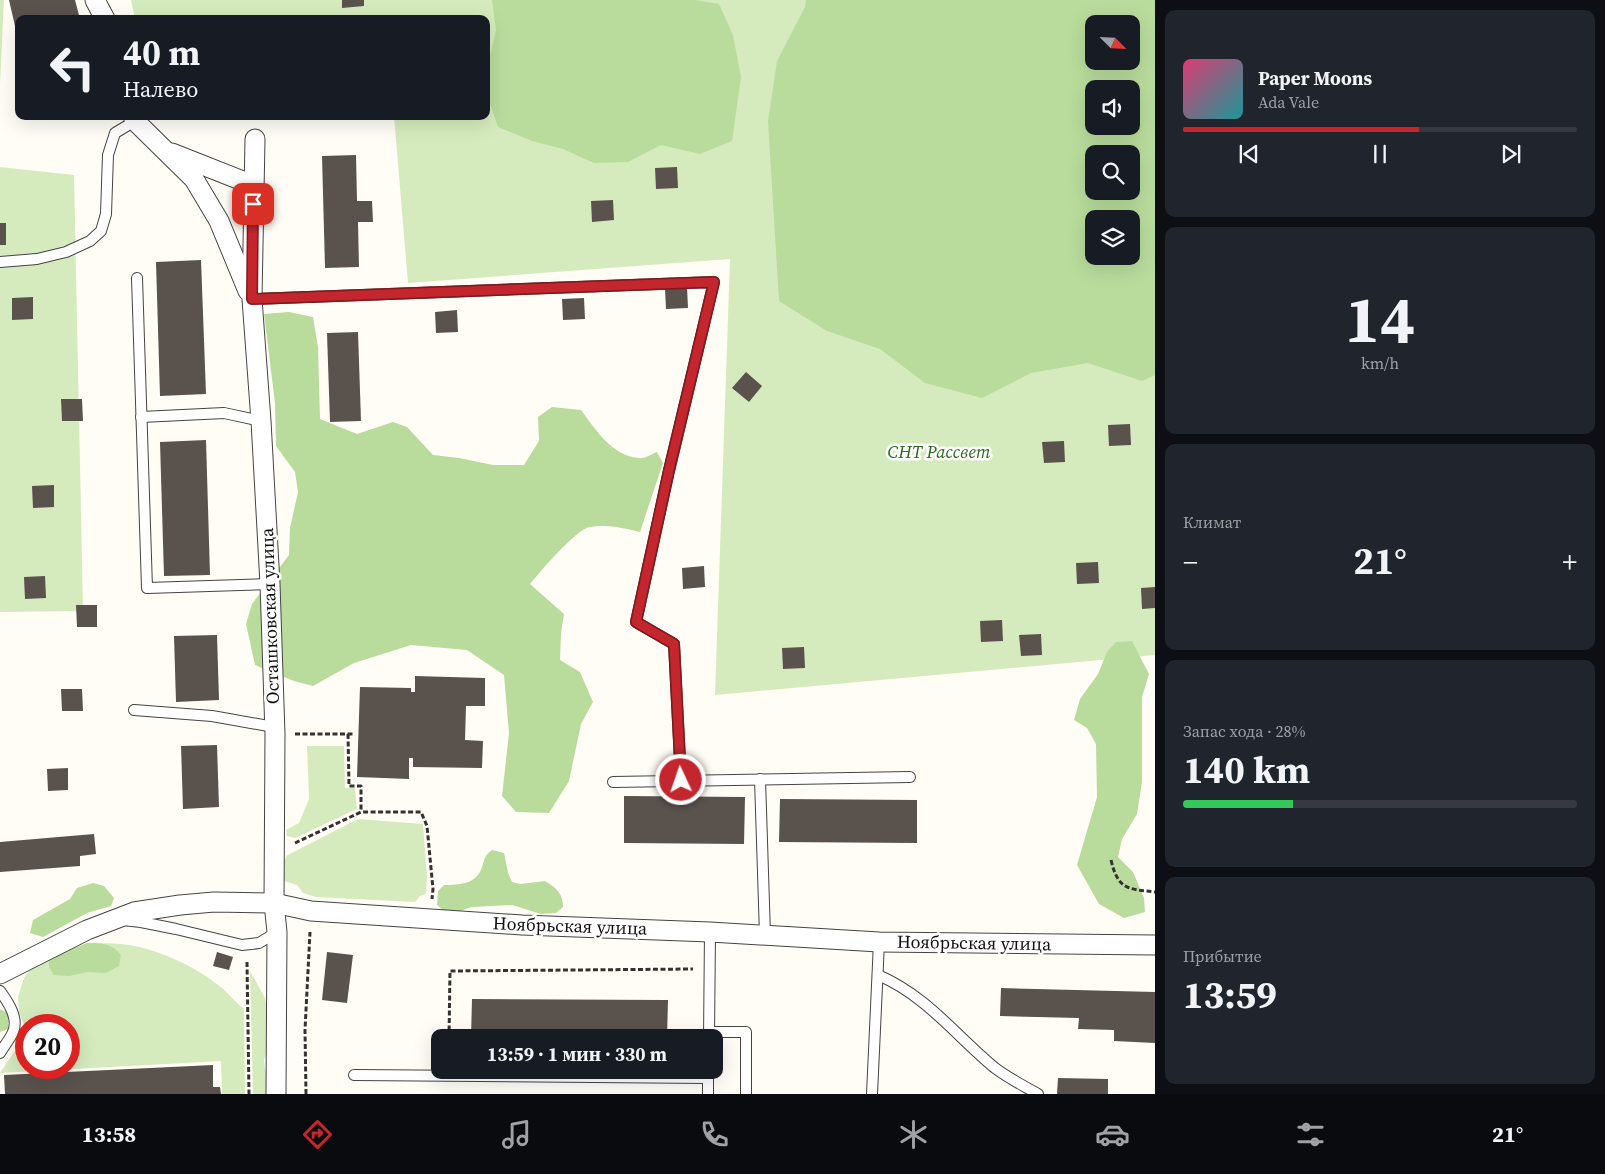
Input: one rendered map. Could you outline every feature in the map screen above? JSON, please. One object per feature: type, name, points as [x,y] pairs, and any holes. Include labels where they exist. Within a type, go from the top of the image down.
[{"type":"street","points":[[95,0],[103,15]]},
{"type":"street","points":[[135,120],[194,179],[220,221],[252,299]]},
{"type":"street","name":"Осташковская улица","points":[[255,139],[252,299],[270,584],[274,730],[274,903],[277,932],[276,1094]]},
{"type":"street","points":[[166,151],[253,185]]},
{"type":"street","name":"Ноябрьская улица","points":[[0,974],[87,930],[134,912],[214,902],[274,903],[311,911],[522,926],[710,932],[879,942],[1155,946]]},
{"type":"lane","points":[[0,262],[37,259],[66,252],[90,241],[101,231],[106,214],[108,155],[115,133],[133,120]]},
{"type":"lane","points":[[137,278],[147,588],[270,584]]},
{"type":"lane","points":[[252,299],[714,282],[669,470],[636,622],[674,644],[681,780]]},
{"type":"lane","points":[[141,417],[224,414],[261,421]]},
{"type":"lane","points":[[134,710],[212,716],[274,730]]},
{"type":"lane","points":[[613,782],[910,777]]},
{"type":"lane","points":[[760,779],[764,935]]},
{"type":"lane","points":[[114,919],[167,927],[242,945],[259,943],[277,932]]},
{"type":"lane","points":[[709,1029],[710,932]]},
{"type":"lane","points":[[872,1094],[879,942]]},
{"type":"lane","points":[[878,975],[895,982],[923,1001],[996,1069],[1038,1094]]},
{"type":"lane","points":[[0,991],[8,1002],[14,1018],[14,1031],[0,1053]]},
{"type":"lane","points":[[723,1034],[746,1032],[746,1094]]},
{"type":"lane","points":[[354,1075],[431,1075]]},
{"type":"lane","points":[[708,1079],[708,1094]]},
{"type":"path","points":[[274,730],[354,734]]},
{"type":"path","points":[[348,734],[349,786],[362,786],[361,812]]},
{"type":"path","points":[[274,853],[361,812],[421,812],[427,826],[432,889],[430,919]]},
{"type":"path","points":[[1111,860],[1113,872],[1120,883],[1130,889],[1155,892]]},
{"type":"path","points":[[306,1094],[305,1030],[311,911]]},
{"type":"path","points":[[246,962],[249,1094]]},
{"type":"path","points":[[449,1029],[450,971],[709,969]]},
{"type":"green space","points":[[0,0],[4,0],[0,84]]},
{"type":"green space","name":"СНТ Рассвет","points":[[131,0],[1155,0],[1155,655],[715,695],[730,259],[408,283],[394,120],[490,120],[490,15],[134,15]]},
{"type":"green space","points":[[492,0],[695,0],[719,4],[733,35],[741,77],[732,141],[700,154],[661,145],[628,162],[594,163],[563,149],[532,141],[498,127],[490,104],[490,56],[496,30]]},
{"type":"green space","points":[[806,0],[1155,0],[1155,375],[1142,381],[1088,363],[1031,373],[982,398],[925,383],[880,349],[827,331],[779,301],[768,121],[777,61],[805,7]]},
{"type":"green space","points":[[0,167],[74,175],[83,611],[0,612]]},
{"type":"green space","points":[[289,312],[313,317],[318,347],[320,419],[357,434],[393,422],[407,427],[433,455],[493,465],[524,465],[539,441],[538,417],[552,407],[581,410],[613,447],[629,456],[641,458],[657,452],[663,463],[640,532],[609,526],[590,527],[576,535],[558,552],[530,584],[564,614],[560,660],[580,672],[593,702],[581,724],[569,781],[549,813],[516,812],[502,796],[509,733],[504,675],[467,650],[411,645],[354,663],[313,686],[294,681],[255,665],[246,624],[252,604],[289,555],[290,528],[298,492],[295,472],[276,446],[275,403],[264,314]]},
{"type":"green space","points":[[1132,641],[1149,674],[1142,697],[1142,782],[1137,814],[1122,839],[1118,857],[1133,872],[1144,898],[1145,912],[1124,918],[1099,904],[1077,865],[1097,797],[1096,744],[1087,728],[1074,720],[1080,699],[1098,674],[1107,652],[1116,642]]},
{"type":"green space","points":[[307,746],[344,746],[345,788],[355,788],[357,809],[295,838],[287,836],[286,830],[299,823],[309,799]]},
{"type":"green space","points":[[358,819],[423,824],[427,877],[426,894],[420,896],[415,902],[316,897],[303,893],[297,885],[284,881],[281,875],[286,856]]},
{"type":"green space","points":[[492,850],[504,853],[512,882],[520,884],[545,881],[558,891],[562,898],[563,907],[556,913],[541,914],[512,905],[472,907],[457,912],[444,911],[437,905],[438,891],[444,885],[456,885],[472,880],[480,873],[486,856]]},
{"type":"green space","points":[[93,883],[104,886],[114,898],[111,906],[87,913],[43,937],[30,933],[33,920],[70,899],[77,888]]},
{"type":"green space","points":[[87,943],[134,946],[161,953],[187,965],[212,980],[244,1009],[245,1094],[222,1094],[221,1061],[80,1069],[80,1014],[20,1014],[18,997],[24,978],[32,967]]},
{"type":"green space","points":[[87,943],[102,944],[114,948],[121,955],[119,966],[106,973],[88,972],[69,976],[54,975],[49,967],[49,961],[62,953]]},
{"type":"green space","points":[[250,971],[265,998],[269,1018],[264,1060],[271,1094],[253,1094]]},
{"type":"green space","points":[[0,1009],[8,1013],[8,1029],[0,1032]]},
{"type":"green space","points":[[15,1050],[15,1072],[0,1073]]},
{"type":"building","points":[[9,0],[75,0],[79,15],[15,15],[15,26]]},
{"type":"building","points":[[342,0],[364,0],[364,6],[342,8]]},
{"type":"building","points":[[356,155],[357,201],[372,201],[373,222],[358,222],[359,267],[325,268],[322,156]]},
{"type":"building","points":[[677,167],[678,188],[656,189],[655,168]]},
{"type":"building","points":[[613,200],[614,220],[592,222],[591,201]]},
{"type":"building","points":[[0,223],[6,223],[6,245],[0,245]]},
{"type":"building","points":[[201,260],[206,394],[160,396],[156,262]]},
{"type":"building","points":[[687,287],[688,308],[666,309],[665,289]]},
{"type":"building","points":[[33,297],[33,319],[12,320],[12,298]]},
{"type":"building","points":[[584,298],[585,319],[563,320],[562,299]]},
{"type":"building","points":[[457,310],[458,332],[436,333],[435,312]]},
{"type":"building","points":[[358,332],[361,421],[330,422],[327,333]]},
{"type":"building","points":[[746,372],[762,386],[749,402],[732,388]]},
{"type":"building","points":[[61,399],[82,399],[83,421],[62,421]]},
{"type":"building","points":[[1130,424],[1131,445],[1109,446],[1108,425]]},
{"type":"building","points":[[206,440],[210,575],[164,576],[160,442]]},
{"type":"building","points":[[1064,441],[1065,462],[1044,463],[1042,442]]},
{"type":"building","points":[[54,485],[54,507],[33,508],[32,486]]},
{"type":"building","points":[[1098,562],[1099,583],[1077,584],[1076,563]]},
{"type":"building","points":[[704,566],[705,587],[683,589],[682,568]]},
{"type":"building","points":[[45,576],[46,598],[25,599],[24,577]]},
{"type":"building","points":[[1155,587],[1155,608],[1142,609],[1141,588]]},
{"type":"building","points":[[76,605],[97,605],[97,627],[77,627]]},
{"type":"building","points":[[1002,620],[1003,641],[981,642],[980,621]]},
{"type":"building","points":[[1041,634],[1042,655],[1021,656],[1019,635]]},
{"type":"building","points":[[217,635],[219,700],[176,702],[174,636]]},
{"type":"building","points":[[804,647],[805,668],[783,669],[782,648]]},
{"type":"building","points":[[415,676],[485,678],[485,706],[466,706],[465,740],[483,741],[482,768],[413,767],[413,758],[409,758],[409,779],[357,777],[360,687],[411,688],[411,692],[415,692]]},
{"type":"building","points":[[61,689],[82,689],[83,711],[62,711]]},
{"type":"building","points":[[217,745],[219,807],[183,809],[181,746]]},
{"type":"building","points":[[68,768],[68,790],[48,791],[47,769]]},
{"type":"building","points":[[624,796],[745,797],[744,844],[624,843]]},
{"type":"building","points":[[780,799],[917,800],[917,843],[779,842]]},
{"type":"building","points":[[94,834],[96,854],[80,856],[80,866],[0,872],[0,842]]},
{"type":"building","points":[[217,952],[233,957],[229,970],[213,966]]},
{"type":"building","points":[[327,952],[353,955],[347,1003],[322,1000]]},
{"type":"building","points":[[1001,988],[1155,992],[1155,1043],[1114,1041],[1114,1030],[1078,1029],[1079,1018],[1000,1016]]},
{"type":"building","points":[[472,999],[668,1000],[667,1029],[471,1029]]},
{"type":"building","points":[[213,1065],[213,1087],[220,1087],[221,1094],[5,1094],[4,1075],[15,1074],[15,1079],[80,1079],[80,1071]]},
{"type":"building","points":[[1058,1078],[1108,1079],[1108,1094],[1057,1094]]},
{"type":"route","points":[[253,204],[252,299],[714,282],[669,470],[636,622],[674,644],[681,780]]}]
